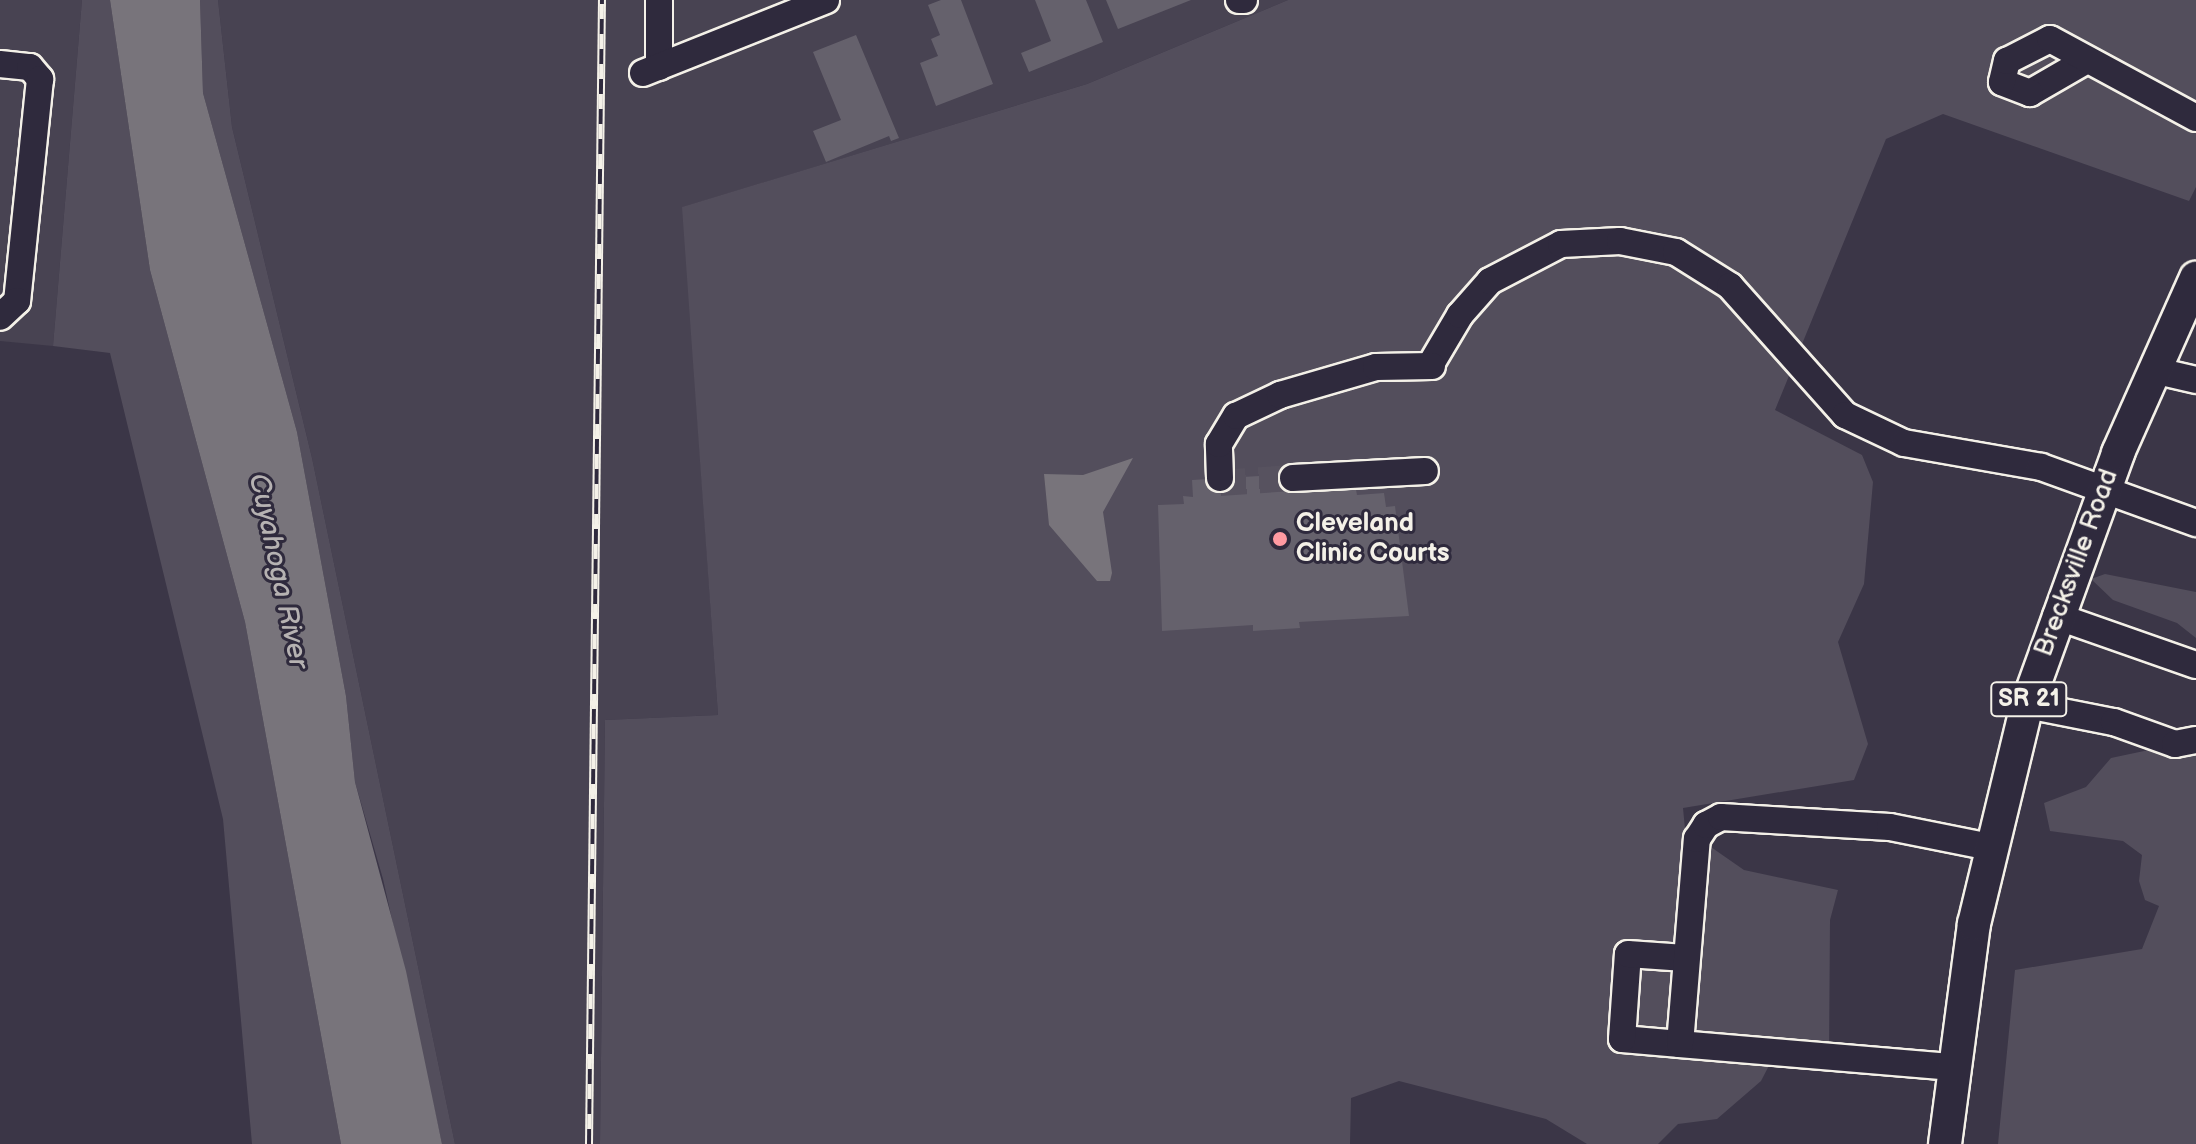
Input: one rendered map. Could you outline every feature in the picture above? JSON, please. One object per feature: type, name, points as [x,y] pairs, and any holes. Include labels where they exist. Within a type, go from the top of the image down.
[{"type":"main road","name":"Brecksville Road","points":[[1945,1144],[1952,1067],[1990,847],[2027,705],[2056,616],[2104,489],[2153,370],[2196,278]]},
{"type":"street","points":[[659,0],[651,70],[826,0]]},
{"type":"street","points":[[2087,60],[2196,118]]},
{"type":"street","points":[[0,64],[30,67],[40,79],[17,301],[0,317]]},
{"type":"street","points":[[1220,478],[1219,444],[1236,416],[1280,395],[1376,367],[1433,362],[1460,315],[1490,281],[1561,244],[1620,241],[1676,252],[1730,286],[1845,415],[1904,443],[2041,467],[2196,523]]},
{"type":"street","points":[[2153,370],[2196,380]]},
{"type":"street","points":[[1293,478],[1425,471]]},
{"type":"street","points":[[2056,616],[2196,665]]},
{"type":"street","points":[[2027,705],[2114,722],[2175,744],[2196,740]]},
{"type":"street","points":[[1680,1044],[1697,839],[1706,825],[1721,817],[1890,827],[1990,847]]},
{"type":"street","points":[[1685,958],[1628,954],[1622,1039],[1952,1067]]},
{"type":"shaded area","points":[[0,0],[82,0],[53,346],[0,341]]},
{"type":"shaded area","points":[[82,0],[110,0],[150,270],[245,622],[341,1144],[252,1144],[223,819],[110,353],[53,346]]},
{"type":"shaded area","points":[[200,0],[218,0],[232,127],[312,458],[455,1144],[442,1144],[383,879],[355,782],[346,696],[297,432],[203,93]]},
{"type":"shaded area","points":[[218,0],[1288,0],[1087,84],[683,207],[718,715],[605,720],[600,1144],[455,1144],[312,458],[232,127]]},
{"type":"shaded area","points":[[1288,0],[2196,0],[2196,187],[2189,201],[1943,114],[1886,139],[1775,410],[1862,455],[1873,482],[1864,584],[1838,642],[1868,744],[1854,780],[1683,808],[1685,829],[1744,870],[1838,890],[1830,920],[1829,1058],[1774,1056],[1761,1081],[1717,1119],[1678,1124],[1658,1144],[1587,1144],[1546,1119],[1399,1081],[1351,1098],[1350,1144],[600,1144],[605,720],[718,715],[682,207],[1087,84]]},
{"type":"shaded area","points":[[2105,574],[2196,592],[2196,638],[2177,623],[2113,600],[2091,579]]},
{"type":"shaded area","points":[[2196,740],[2196,1144],[1998,1144],[2015,970],[2142,949],[2159,906],[2145,900],[2139,881],[2142,855],[2123,841],[2050,831],[2044,803],[2086,787],[2111,758]]},
{"type":"water","name":"Cuyahoga River","points":[[110,0],[200,0],[203,93],[297,432],[346,696],[355,782],[406,971],[442,1144],[341,1144],[245,622],[150,270]]},
{"type":"water","points":[[1133,458],[1103,512],[1112,573],[1110,581],[1097,581],[1049,525],[1044,474],[1083,475]]},
{"type":"building","points":[[941,0],[961,0],[993,84],[936,106],[920,63],[938,56],[931,39],[940,35],[928,5]]},
{"type":"building","points":[[1035,0],[1086,0],[1103,42],[1029,72],[1021,53],[1051,41]]},
{"type":"building","points":[[1106,0],[1191,0],[1118,29]]},
{"type":"building","points":[[856,35],[899,138],[891,141],[889,136],[826,162],[813,131],[841,120],[813,52]]},
{"type":"building","name":"Cleveland Clinic Courts","points":[[1293,468],[1355,484],[1357,495],[1384,493],[1386,507],[1395,506],[1409,616],[1299,622],[1300,628],[1253,631],[1253,625],[1162,631],[1158,505],[1184,504],[1183,496],[1193,497],[1192,480],[1278,475],[1278,470]]},
{"type":"tunnel","points":[[1220,478],[1220,483],[1293,478]]},
{"type":"railway","points":[[589,1144],[602,0]]},
{"type":"place","name":"Cleveland Clinic Courts","points":[[1280,539]]}]
